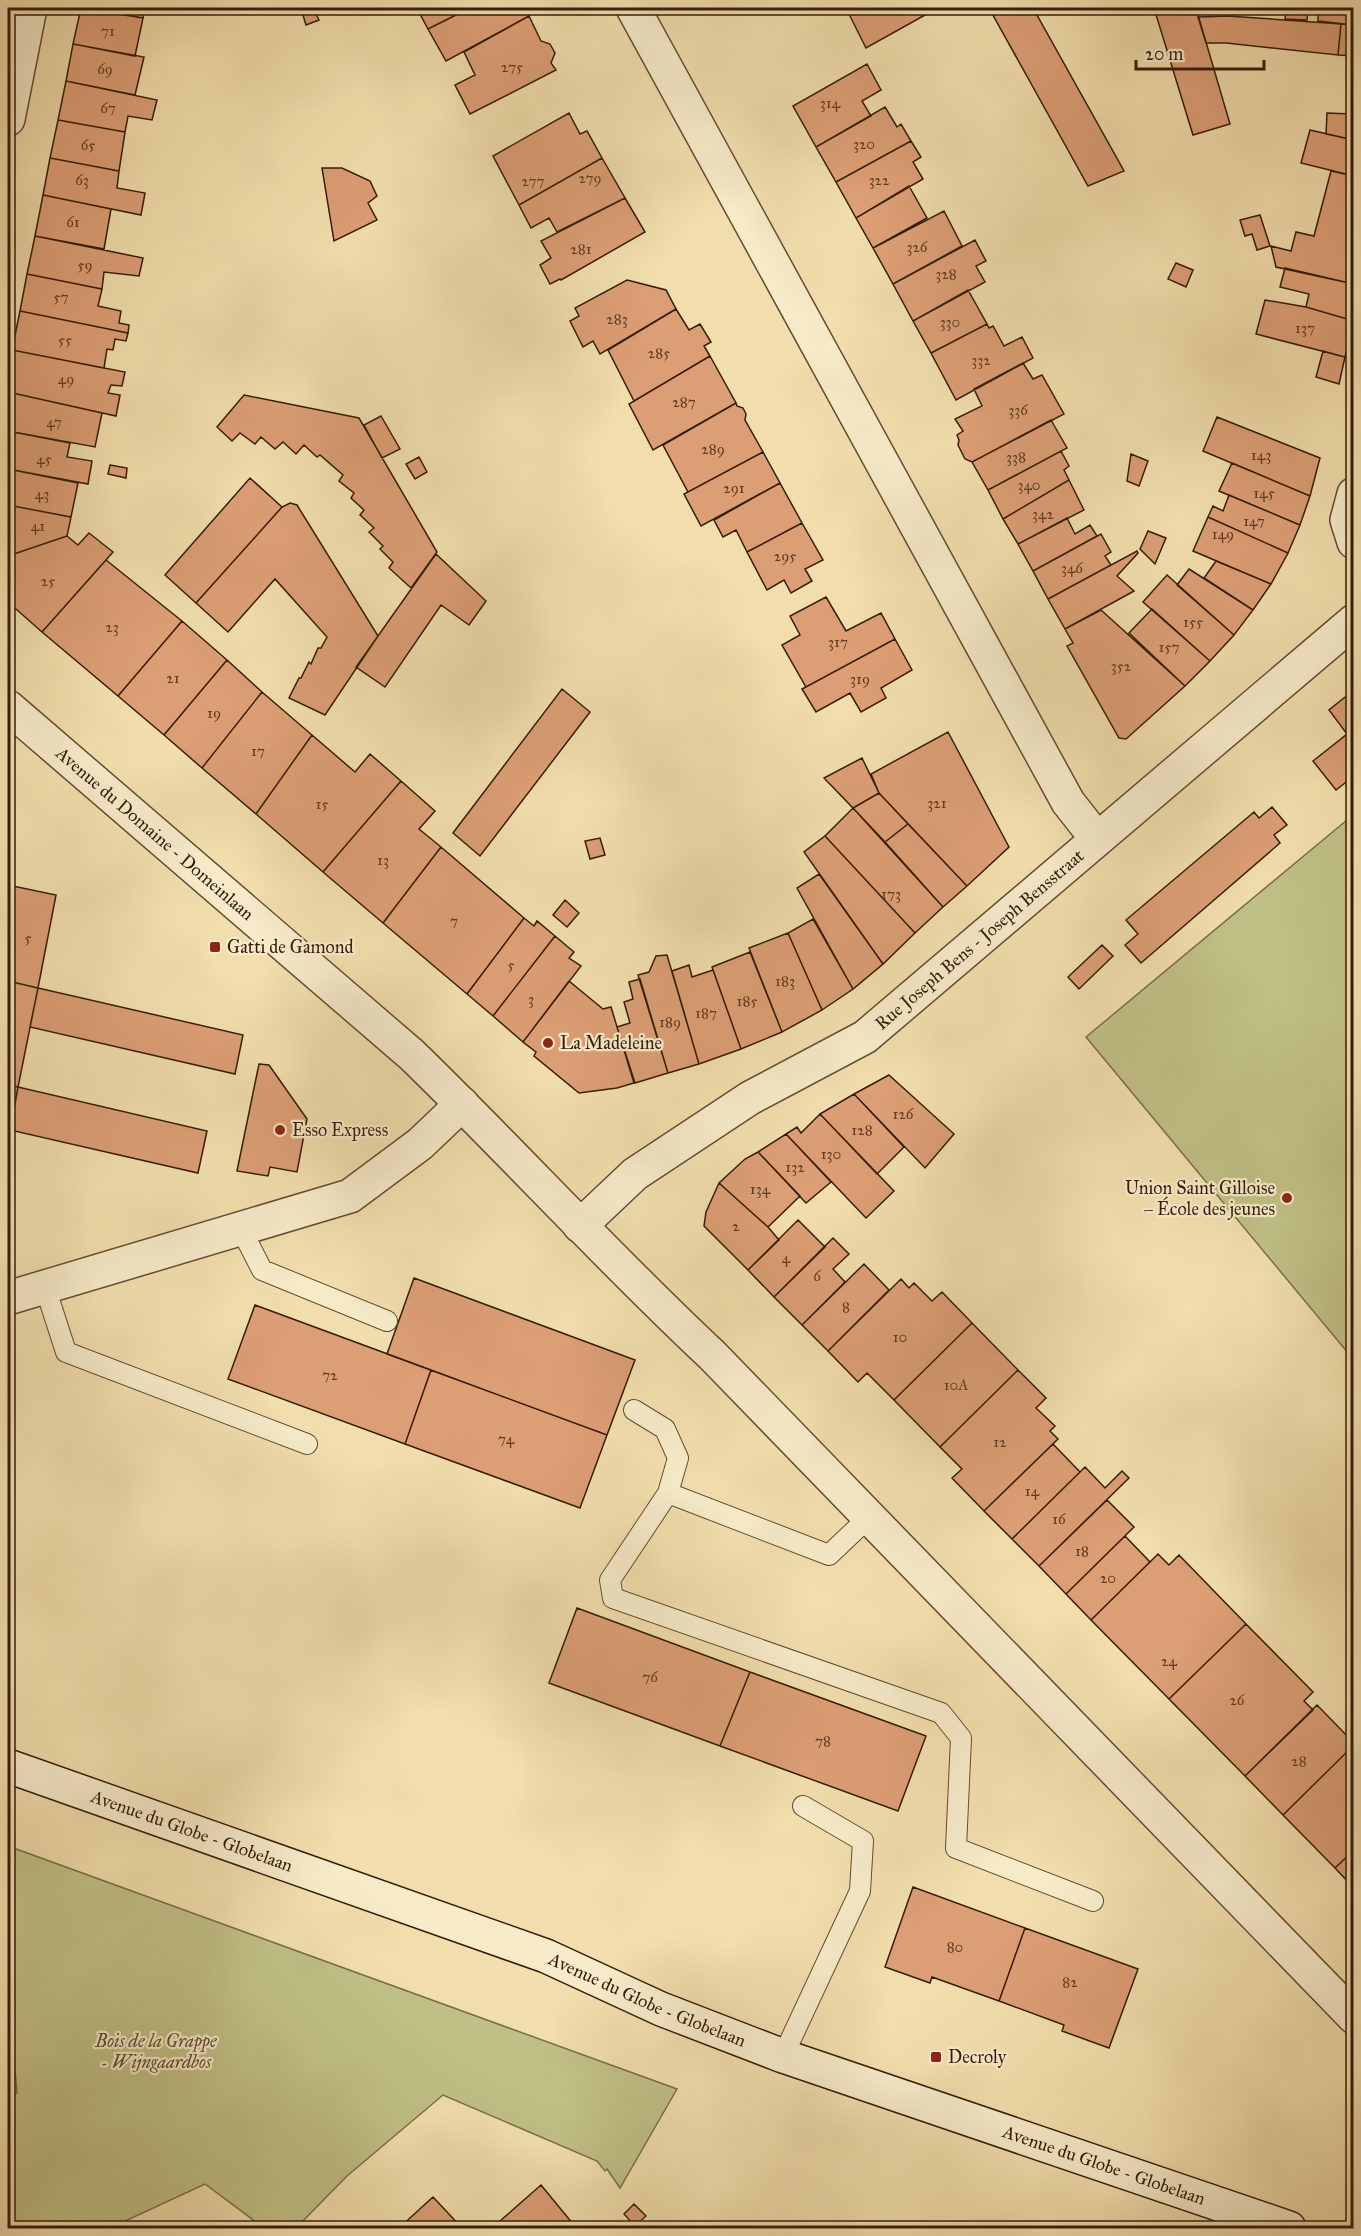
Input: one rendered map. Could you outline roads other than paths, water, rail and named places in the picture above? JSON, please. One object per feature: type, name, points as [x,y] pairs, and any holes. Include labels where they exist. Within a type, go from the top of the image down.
[{"type":"street","points":[[8,119],[30,8]]},
{"type":"street","points":[[633,8],[1068,802],[1097,839]]},
{"type":"street","points":[[1353,494],[1347,520],[1353,542]]},
{"type":"street","name":"Rue Joseph Bens - Joseph Bensstraat","points":[[580,1226],[635,1174],[750,1098],[865,1037],[1353,621]]},
{"type":"street","name":"Avenue du Domaine - Domeinlaan","points":[[8,707],[412,1055],[640,1288],[712,1355],[1353,2017]]},
{"type":"street","points":[[8,1298],[350,1196],[420,1144],[462,1104]]},
{"type":"street","name":"Avenue du Globe - Globelaan","points":[[8,1766],[546,1956],[661,2009],[783,2056],[1289,2229]]},
{"type":"lane","points":[[241,1229],[262,1270],[387,1321]]},
{"type":"lane","points":[[45,1287],[66,1352],[307,1444]]},
{"type":"lane","points":[[634,1410],[665,1429],[678,1458],[668,1493],[610,1580],[613,1598],[941,1713],[961,1738],[956,1848],[1093,1901]]},
{"type":"lane","points":[[668,1493],[829,1555],[869,1517]]},
{"type":"lane","points":[[783,2056],[860,1891],[863,1841],[803,1806]]},
{"type":"place","name":"Gatti de Gamond","points":[[215,947]]},
{"type":"place","name":"La Madeleine","points":[[548,1043]]},
{"type":"place","name":"Esso Express","points":[[280,1130]]},
{"type":"place","name":"Union Saint Gilloise – École des jeunes","points":[[1287,1198]]},
{"type":"place","name":"Decroly","points":[[936,2057]]},
{"type":"park label","name":"Bois de la Grappe - Wijngaardbos","points":[[156,2051]]}]
